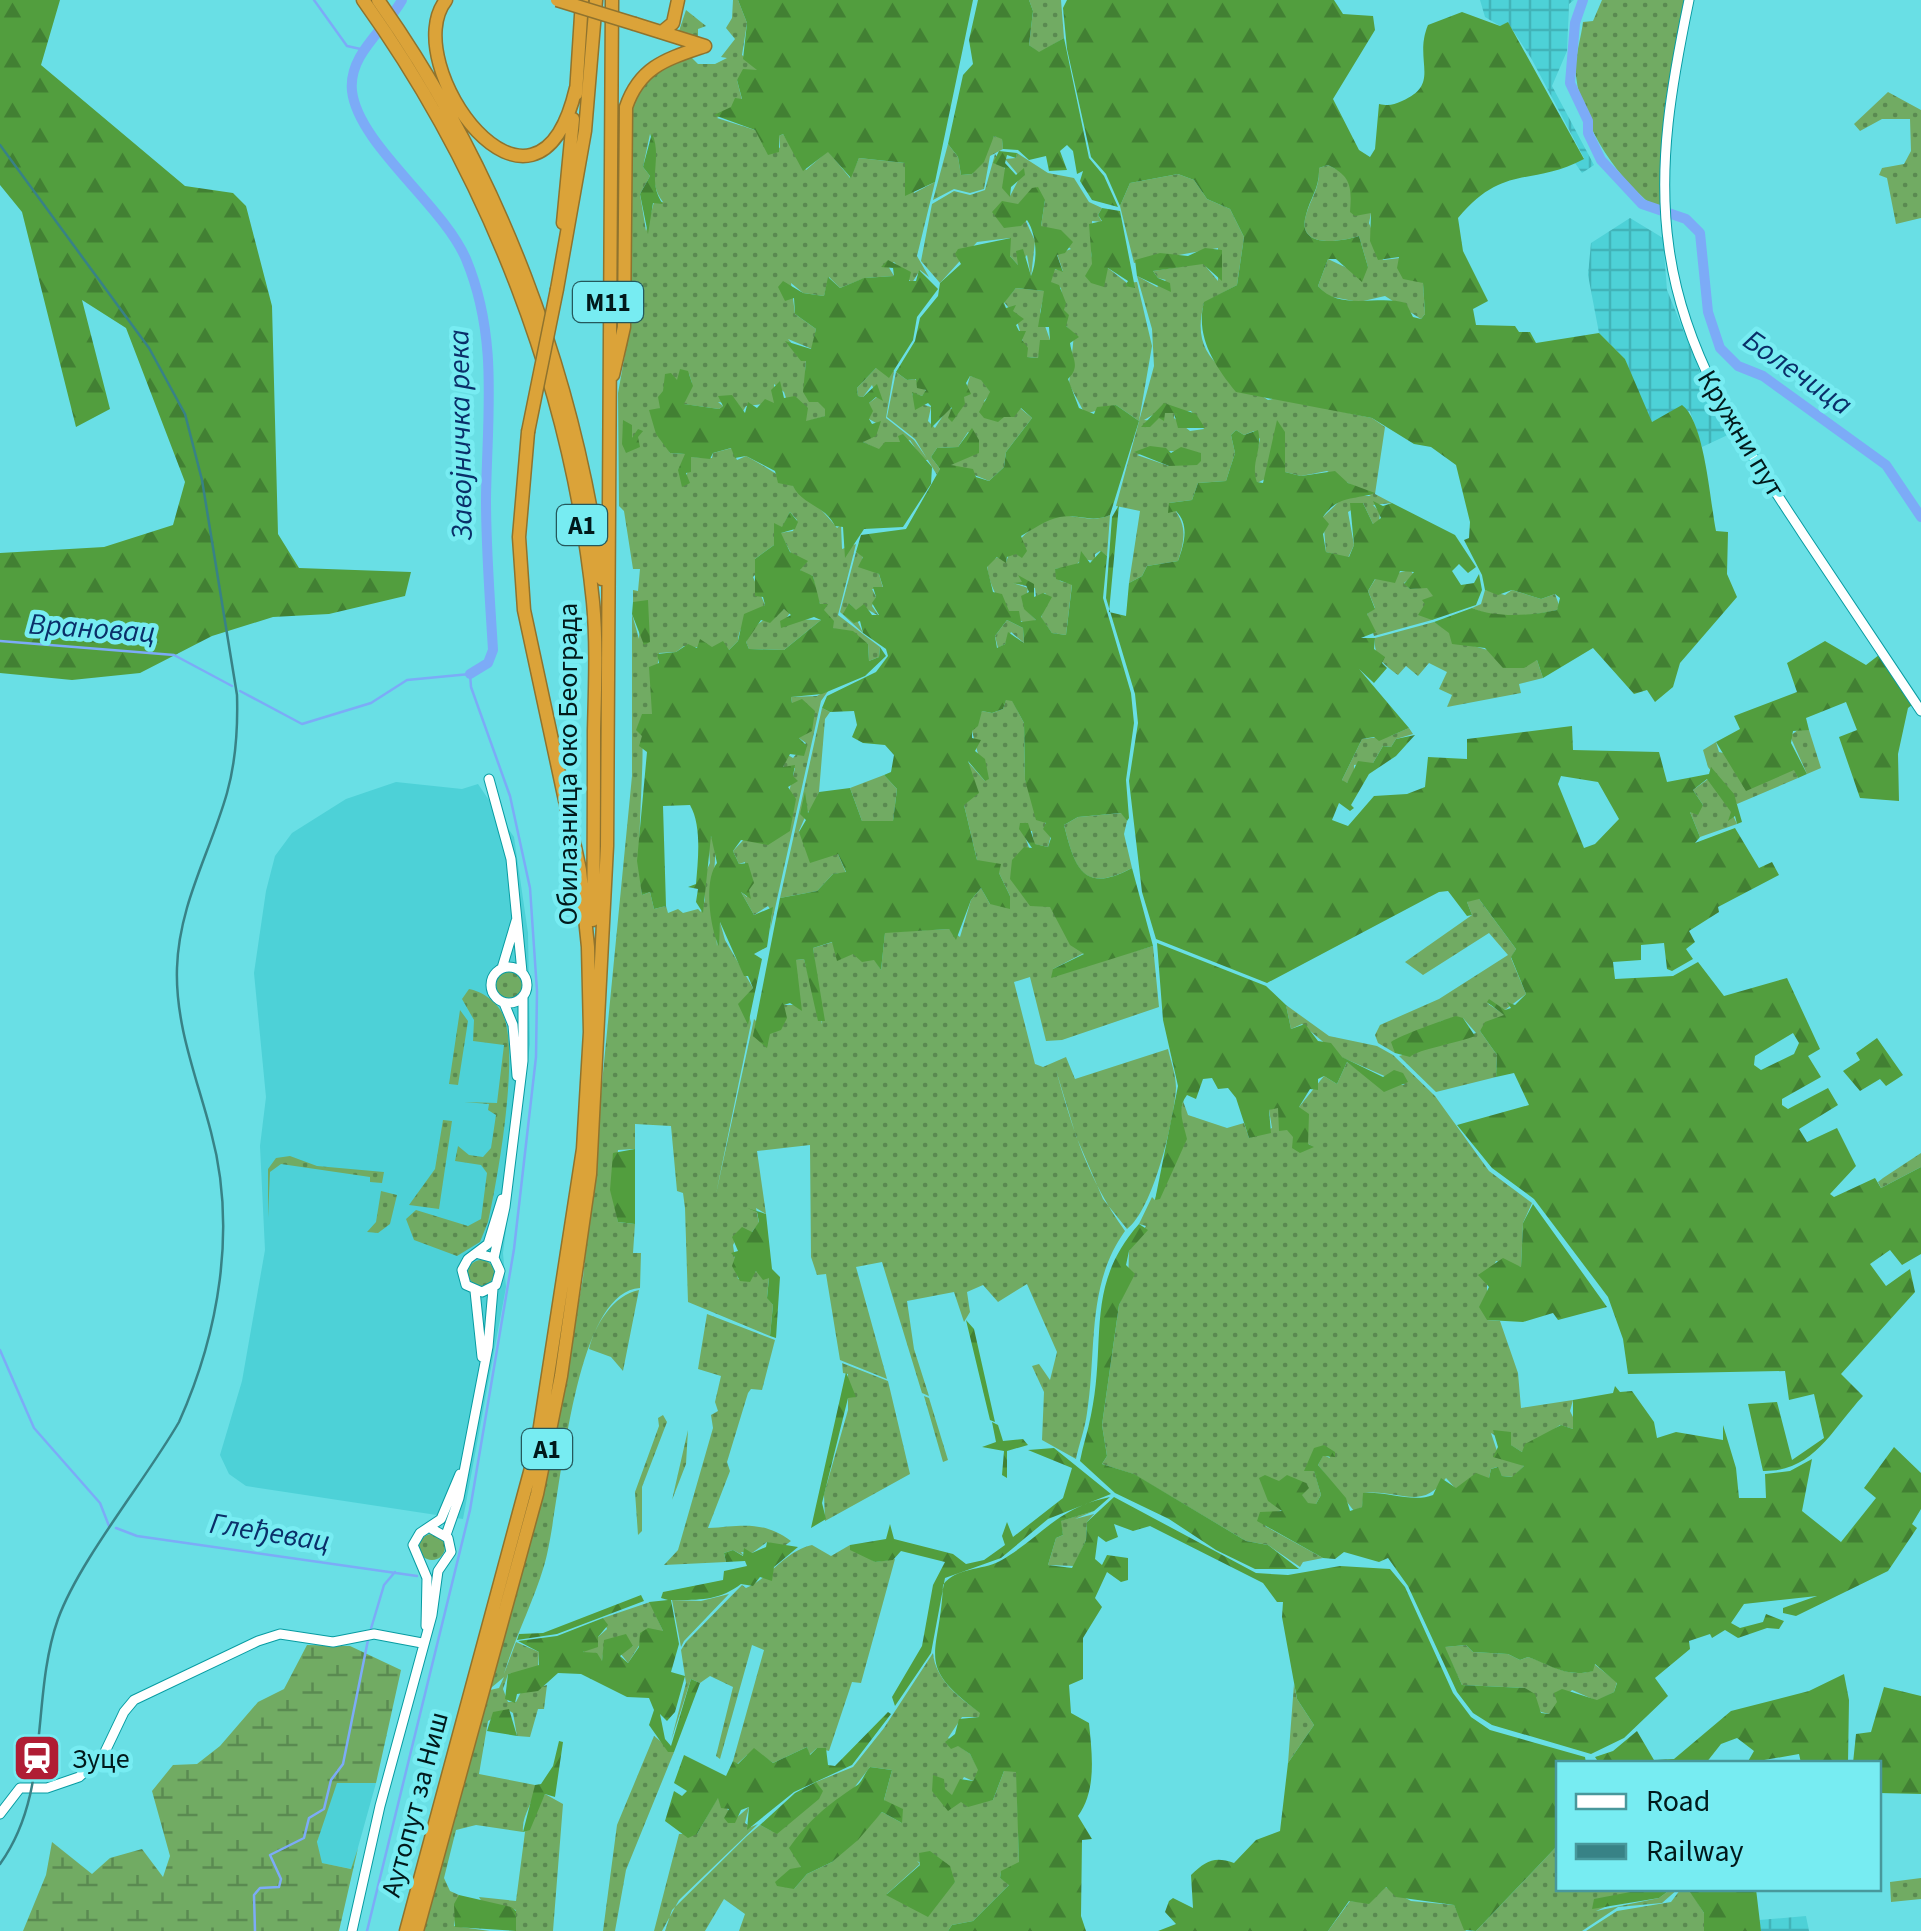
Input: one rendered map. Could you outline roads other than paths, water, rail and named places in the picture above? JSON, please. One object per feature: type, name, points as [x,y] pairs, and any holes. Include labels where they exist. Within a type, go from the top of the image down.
[{"type":"highway","points":[[363,0],[379,8],[403,48]]},
{"type":"highway","points":[[446,0],[432,30],[439,64],[482,138],[510,156],[534,155],[554,143],[566,125],[576,88]]},
{"type":"highway","points":[[557,0],[704,46],[651,67],[636,84],[626,107],[624,326],[609,387],[607,626]]},
{"type":"highway","points":[[582,0],[562,270],[528,432],[520,497],[521,579],[535,676],[580,870],[590,1032]]},
{"type":"highway","name":"M11","points":[[562,270],[587,117],[596,0]]},
{"type":"highway","name":"M11","points":[[609,387],[612,0]]},
{"type":"highway","points":[[662,32],[673,22],[678,0]]},
{"type":"highway","name":"Обилазница око Београда","points":[[403,48],[484,180],[542,321],[584,473],[607,626]]},
{"type":"highway","name":"Обилазница око Београда","points":[[403,48],[464,167],[510,269],[548,381],[579,507],[595,640],[590,1032]]},
{"type":"highway","name":"A1","points":[[482,1674],[548,1448],[590,1174],[605,918],[607,626]]},
{"type":"highway","name":"A1","points":[[477,1693],[531,1472],[558,1329],[583,1149],[590,1032]]},
{"type":"highway","name":"Аутопут за Ниш","points":[[406,1931],[477,1693]]},
{"type":"highway","name":"Аутопут за Ниш","points":[[417,1931],[477,1693]]},
{"type":"street","name":"Кружни пут","points":[[1689,0],[1667,122],[1665,207],[1672,271],[1692,342],[1724,412],[1921,711]]},
{"type":"street","points":[[446,1535],[458,1498],[482,1360],[488,1347],[492,1289],[500,1272],[494,1258],[523,1062],[522,998],[528,986],[522,972],[512,858],[489,779]]},
{"type":"street","points":[[516,921],[502,968],[493,976],[491,988],[504,1003],[513,1024],[518,1084]]},
{"type":"street","points":[[502,968],[522,972]]},
{"type":"street","points":[[504,1003],[522,998]]},
{"type":"street","points":[[482,1360],[474,1291],[463,1280],[462,1270],[468,1259],[488,1244],[504,1194]]},
{"type":"street","points":[[479,1254],[494,1258]]},
{"type":"street","points":[[474,1291],[492,1289]]},
{"type":"street","points":[[426,1627],[427,1578],[414,1555],[415,1541],[432,1529],[448,1506],[461,1471]]},
{"type":"street","points":[[352,1931],[426,1627],[443,1564],[452,1548],[446,1535],[432,1529]]},
{"type":"street","points":[[421,1563],[430,1567],[443,1564]]},
{"type":"street","points":[[0,1814],[20,1788],[54,1786],[89,1770],[103,1756],[128,1706],[175,1679],[280,1634],[333,1642],[369,1636],[422,1643]]},
{"type":"waterway","points":[[314,0],[347,46],[365,50]]},
{"type":"waterway","name":"Завојничка река","points":[[402,0],[362,54],[352,78],[352,91],[369,132],[455,238],[466,259],[483,318],[489,378],[486,518],[493,650],[488,663],[470,674]]},
{"type":"waterway","name":"Болечица","points":[[1583,0],[1575,23],[1570,83],[1588,121],[1588,133],[1601,160],[1642,204],[1686,219],[1700,233],[1708,312],[1720,348],[1738,366],[1763,376],[1886,465],[1921,517]]},
{"type":"waterway","name":"Врановац","points":[[0,641],[174,655],[232,686]]},
{"type":"waterway","points":[[240,691],[302,724],[371,703],[407,680],[470,674],[471,687],[510,796],[530,888],[537,991],[536,1057],[514,1249],[470,1510],[367,1931]]},
{"type":"waterway","name":"Глеђевац","points":[[0,1350],[34,1428],[100,1503],[109,1526]]},
{"type":"waterway","name":"Глеђевац","points":[[116,1528],[137,1536],[417,1576]]},
{"type":"waterway","points":[[370,1632],[384,1585],[395,1572]]},
{"type":"waterway","points":[[255,1931],[254,1895],[260,1888],[279,1887],[281,1879],[270,1855],[304,1838],[309,1818],[324,1809],[331,1780],[343,1764],[368,1640]]},
{"type":"railway","points":[[0,145],[149,348],[185,414],[202,480],[237,695],[236,745],[230,781],[189,900],[177,968],[183,1031],[211,1132],[223,1205],[220,1280],[214,1316],[205,1353],[179,1422],[81,1571],[58,1619],[44,1681],[27,1807],[0,1864]]},
{"type":"place","name":"Зуце","points":[[37,1758]]}]
